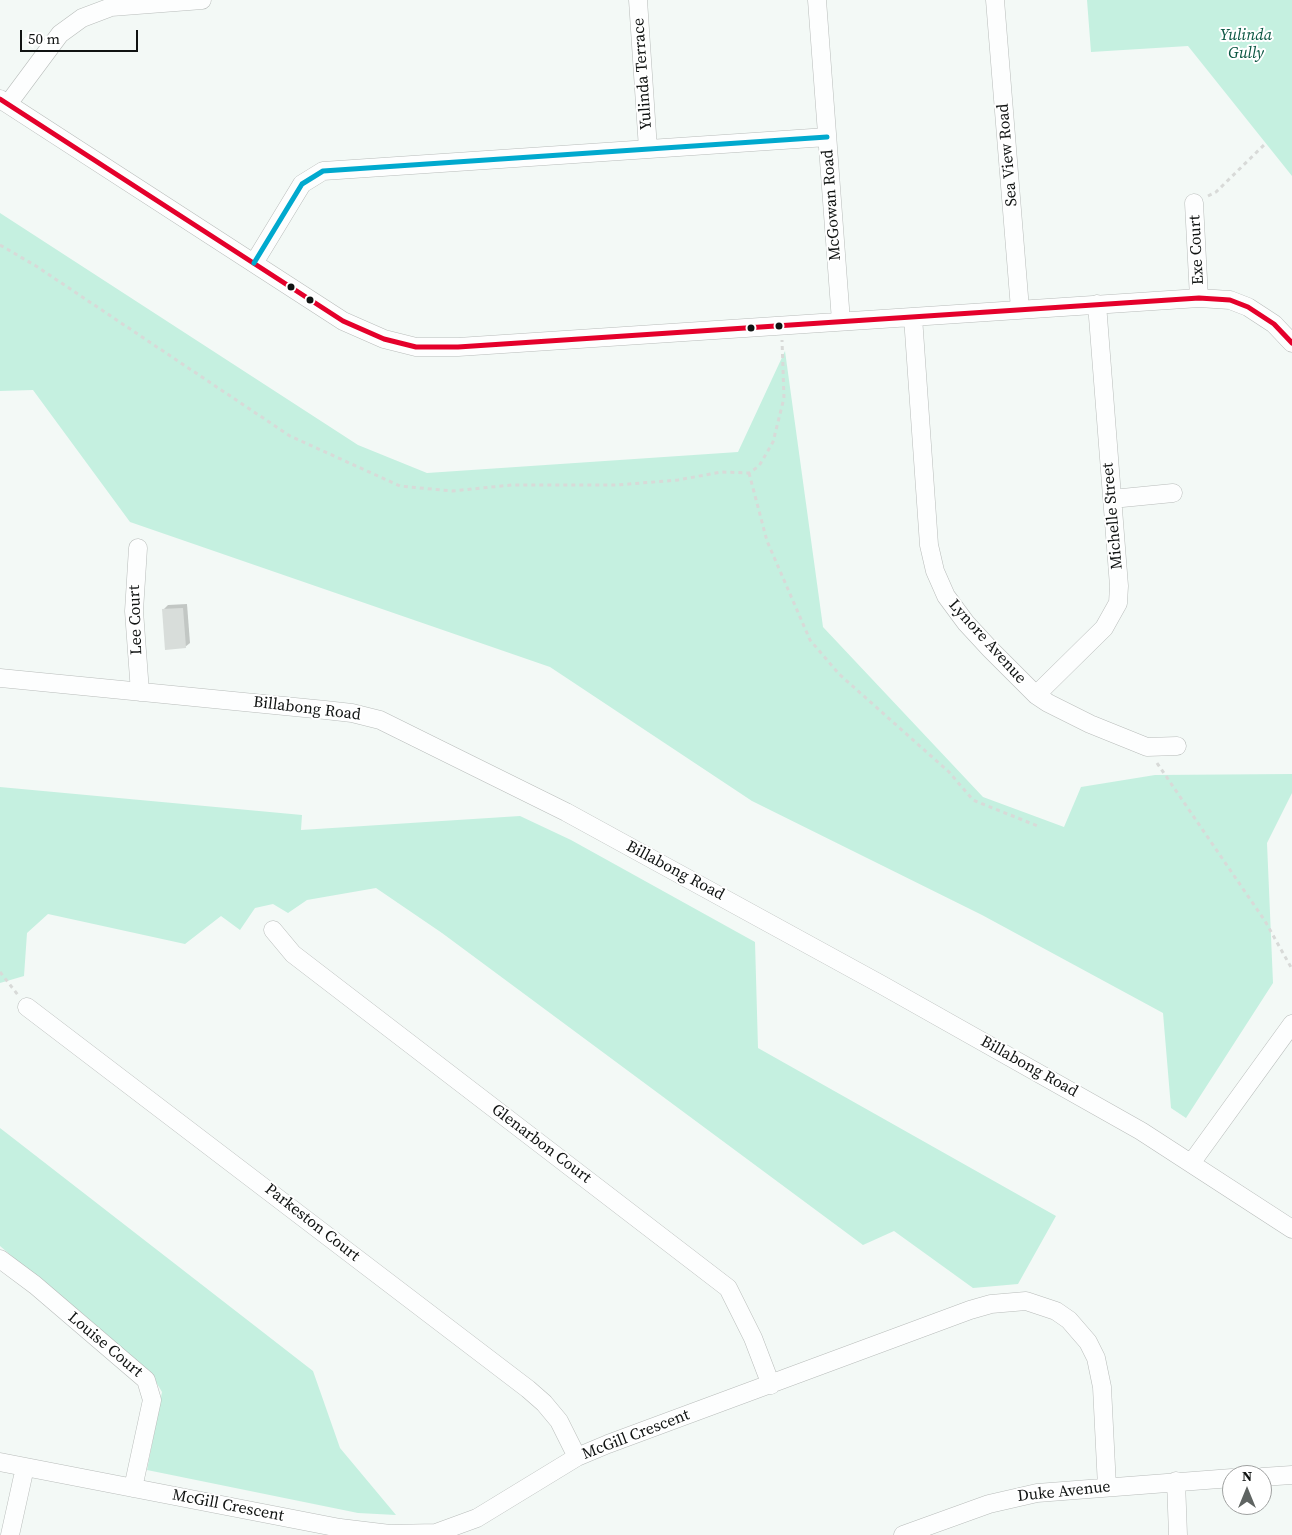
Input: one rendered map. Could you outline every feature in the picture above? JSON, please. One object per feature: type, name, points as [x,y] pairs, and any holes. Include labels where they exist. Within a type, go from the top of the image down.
[{"type":"street","points":[[202,0],[111,7],[82,18],[60,34],[4,102],[344,321],[384,339],[416,347],[458,348],[1199,298],[1223,299],[1248,307],[1274,324],[1292,343]]},
{"type":"street","name":"Yulinda Terrace","points":[[638,0],[648,149]]},
{"type":"street","name":"McGowan Road","points":[[818,0],[841,321]]},
{"type":"street","name":"Sea View Road","points":[[996,0],[1020,309]]},
{"type":"street","points":[[254,263],[302,184],[323,171],[827,137]]},
{"type":"street","name":"Exe Court","points":[[1194,203],[1199,298]]},
{"type":"street","name":"Michelle Street","points":[[1036,695],[1104,628],[1116,609],[1119,586],[1096,304]]},
{"type":"street","name":"Lynore Avenue","points":[[913,317],[927,527],[935,571],[946,596],[966,623],[1036,695],[1090,724],[1147,747],[1177,746]]},
{"type":"street","points":[[1112,499],[1173,493]]},
{"type":"street","name":"Lee Court","points":[[138,548],[134,611],[140,692]]},
{"type":"street","name":"Billabong Road","points":[[0,678],[325,710],[352,713],[380,720],[566,812],[1095,1104],[1192,1162],[1292,1229]]},
{"type":"street","name":"Glenarbon Court","points":[[273,930],[293,954],[728,1288],[753,1338],[771,1385]]},
{"type":"street","name":"Parkeston Court","points":[[27,1007],[528,1389],[544,1403],[559,1421],[577,1457]]},
{"type":"street","points":[[1192,1162],[1292,1024]]},
{"type":"street","name":"Louise Court","points":[[0,1259],[35,1285],[146,1380],[152,1400],[133,1488]]},
{"type":"street","name":"McGill Crescent","points":[[0,1462],[340,1528],[390,1534],[423,1534],[465,1524],[577,1457],[608,1444],[970,1310],[1009,1302],[1038,1304],[1056,1311],[1080,1330],[1096,1358],[1102,1387],[1107,1487]]},
{"type":"street","points":[[10,1535],[25,1467]]},
{"type":"street","points":[[1272,1476],[1292,1475]]},
{"type":"street","name":"Duke Avenue","points":[[903,1535],[1007,1498],[1037,1493],[1222,1479]]},
{"type":"street","points":[[1176,1482],[1178,1535]]},
{"type":"path","points":[[1194,203],[1216,192],[1266,143]]},
{"type":"path","points":[[0,245],[36,266],[290,436],[400,486],[452,491],[512,485],[617,486],[678,480],[721,472],[750,473],[759,466],[773,442],[784,398],[782,325]]},
{"type":"path","points":[[750,473],[767,541],[810,640],[839,674],[949,772],[973,800],[1040,828]]},
{"type":"path","points":[[1147,747],[1265,921],[1292,969]]},
{"type":"path","points":[[0,972],[27,1007]]},
{"type":"green space","name":"Yulinda Gully","points":[[1087,0],[1292,0],[1292,176],[1188,46],[1091,52]]},
{"type":"green space","points":[[0,213],[358,445],[427,473],[738,452],[785,351],[823,627],[983,797],[1064,827],[1081,787],[1155,775],[1292,774],[1292,793],[1267,843],[1273,983],[1186,1118],[1171,1108],[1163,1013],[982,915],[752,801],[550,667],[130,522],[33,390],[0,391]]},
{"type":"green space","points":[[0,787],[302,815],[301,830],[520,816],[571,840],[755,942],[758,1048],[1056,1216],[1018,1284],[973,1288],[894,1231],[863,1245],[442,933],[376,888],[307,900],[288,913],[273,904],[255,908],[240,930],[221,916],[185,944],[48,914],[27,933],[24,976],[0,983]]},
{"type":"green space","points":[[0,1128],[313,1371],[340,1448],[396,1515],[358,1513],[147,1470],[162,1392],[153,1377],[0,1246]]},
{"type":"building","points":[[183,608],[186,648],[165,650],[162,609]]},
{"type":"transit line","points":[[0,99],[343,321],[384,339],[416,347],[458,347],[1199,298],[1230,300],[1248,307],[1274,324],[1292,343]]},
{"type":"transit line","points":[[254,263],[302,184],[323,171],[827,137]]}]
